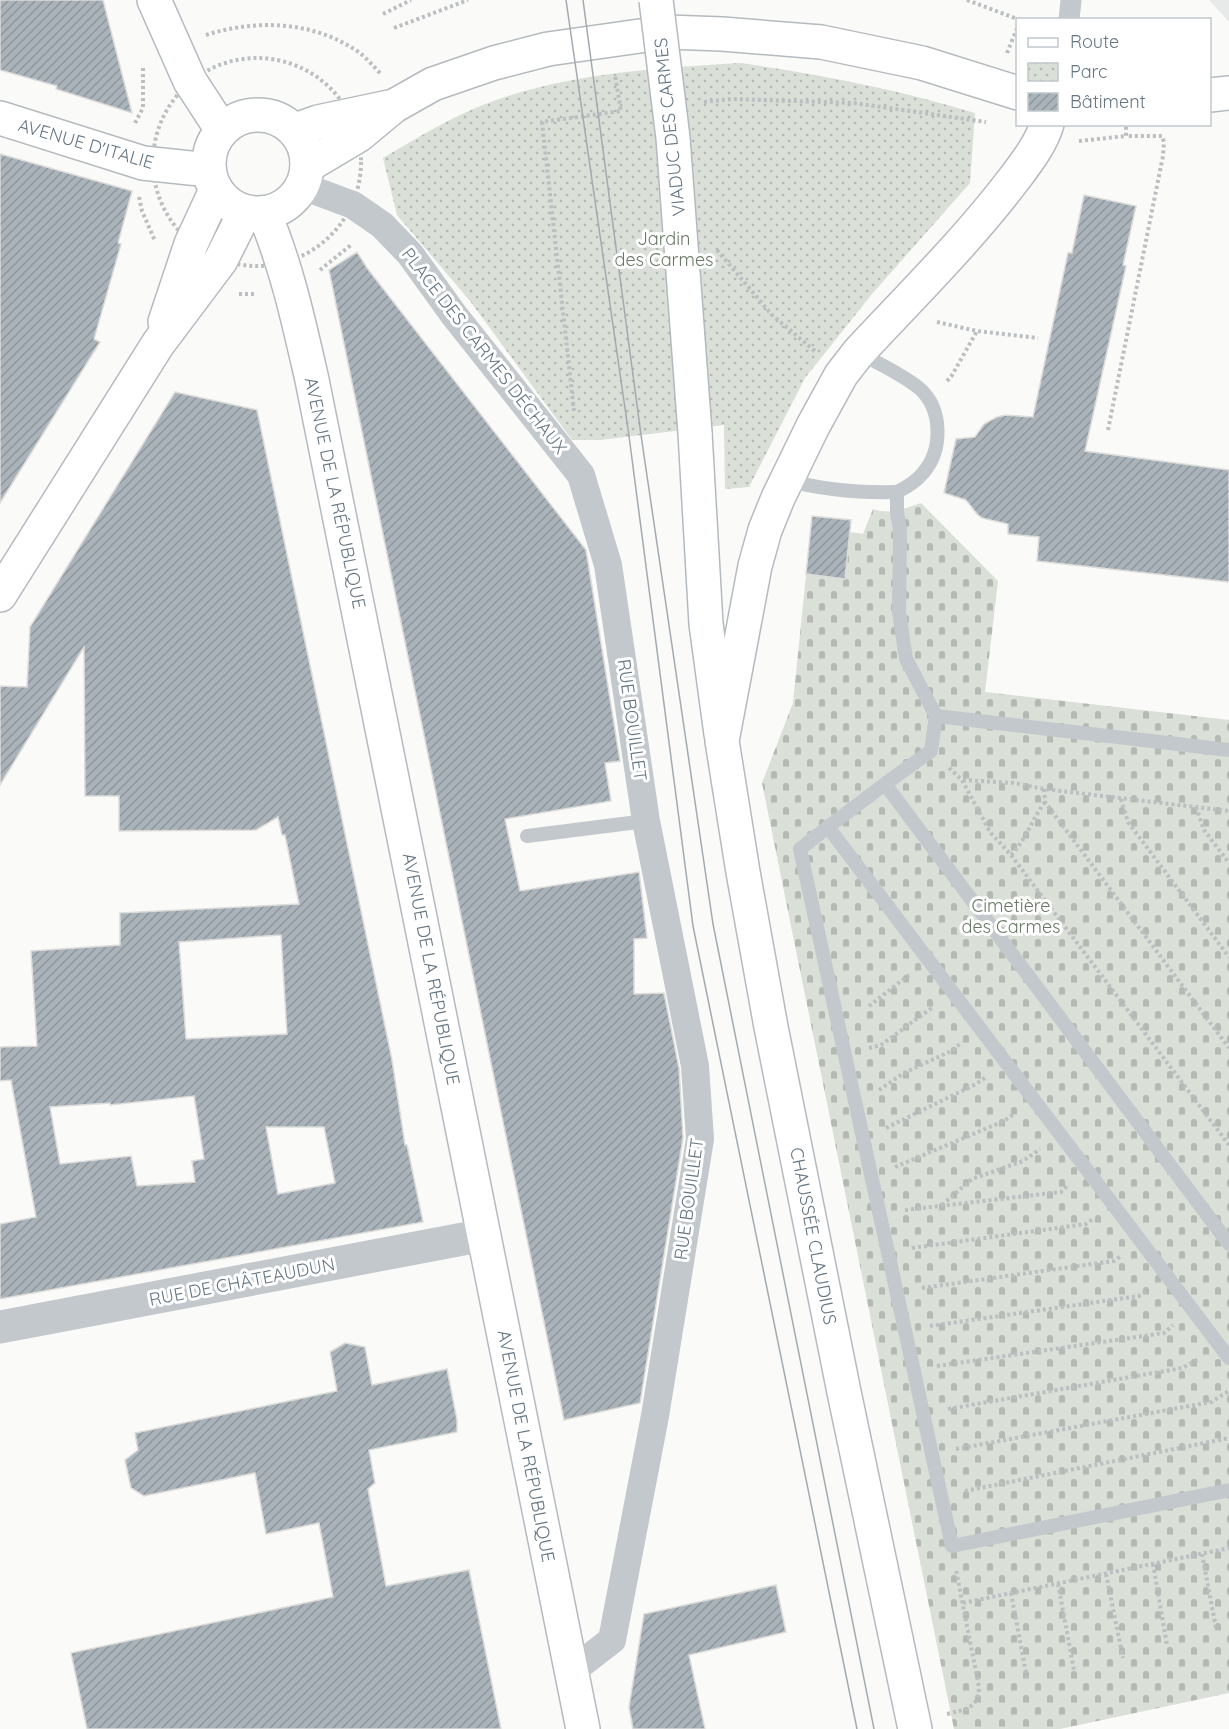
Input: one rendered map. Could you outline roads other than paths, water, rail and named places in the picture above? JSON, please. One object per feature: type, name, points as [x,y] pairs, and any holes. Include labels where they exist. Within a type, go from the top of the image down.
[{"type":"main road","points":[[154,0],[190,81],[222,130]]},
{"type":"main road","name":"VIADUC DES CARMES","points":[[656,0],[673,138],[695,433],[706,624],[722,741]]},
{"type":"main road","points":[[212,180],[228,204],[254,212],[279,209],[292,199],[305,176],[355,125],[433,84],[494,63],[548,49],[668,32],[821,42],[922,63],[1016,93]]},
{"type":"main road","points":[[1211,95],[1229,93]]},
{"type":"main road","points":[[158,344],[212,180],[209,156],[213,142],[222,130],[242,116],[255,114],[279,119],[296,130],[305,149],[305,176]]},
{"type":"main road","name":"AVENUE D'ITALIE","points":[[0,118],[152,165],[212,180]]},
{"type":"main road","points":[[296,130],[318,122],[355,125]]},
{"type":"main road","points":[[722,741],[755,566],[765,530],[786,480],[850,364],[998,200],[1028,160],[1046,128]]},
{"type":"main road","points":[[0,595],[158,344],[254,212]]},
{"type":"main road","name":"AVENUE DE LA RÉPUBLIQUE","points":[[254,212],[275,240],[291,287],[312,380],[583,1729]]},
{"type":"main road","name":"CHAUSSÉE CLAUDIUS","points":[[722,741],[742,872],[771,1027],[914,1726]]},
{"type":"street","points":[[1069,18],[1071,0]]},
{"type":"street","name":"PLACE DES CARMES DÉCHAUX","points":[[305,176],[382,225],[410,254],[454,315],[581,475],[608,565]]},
{"type":"street","name":"RUE BOUILLET","points":[[572,1671],[612,1640],[655,1416],[700,1139],[695,1066],[646,821],[608,565]]},
{"type":"street","name":"RUE DE CHÂTEAUDUN","points":[[0,1327],[484,1235]]},
{"type":"lane","points":[[786,480],[812,487],[857,493],[897,492],[912,485],[925,472],[935,453],[939,431],[935,411],[921,390],[886,367],[850,364]]},
{"type":"lane","points":[[897,492],[900,531],[899,612],[906,659],[936,716],[931,751],[800,849],[952,1546],[1229,1490]]},
{"type":"lane","points":[[936,716],[1229,750]]},
{"type":"lane","points":[[885,784],[1229,1244]]},
{"type":"lane","points":[[527,836],[646,821]]},
{"type":"lane","points":[[828,827],[1229,1358]]},
{"type":"tram line","points":[[566,0],[629,436],[693,926],[857,1729]]},
{"type":"tram line","points":[[583,0],[641,435],[713,924],[874,1729]]},
{"type":"park label","name":"Jardin des Carmes","points":[[664,249]]},
{"type":"park label","name":"Cimetière des Carmes","points":[[1011,916]]}]
